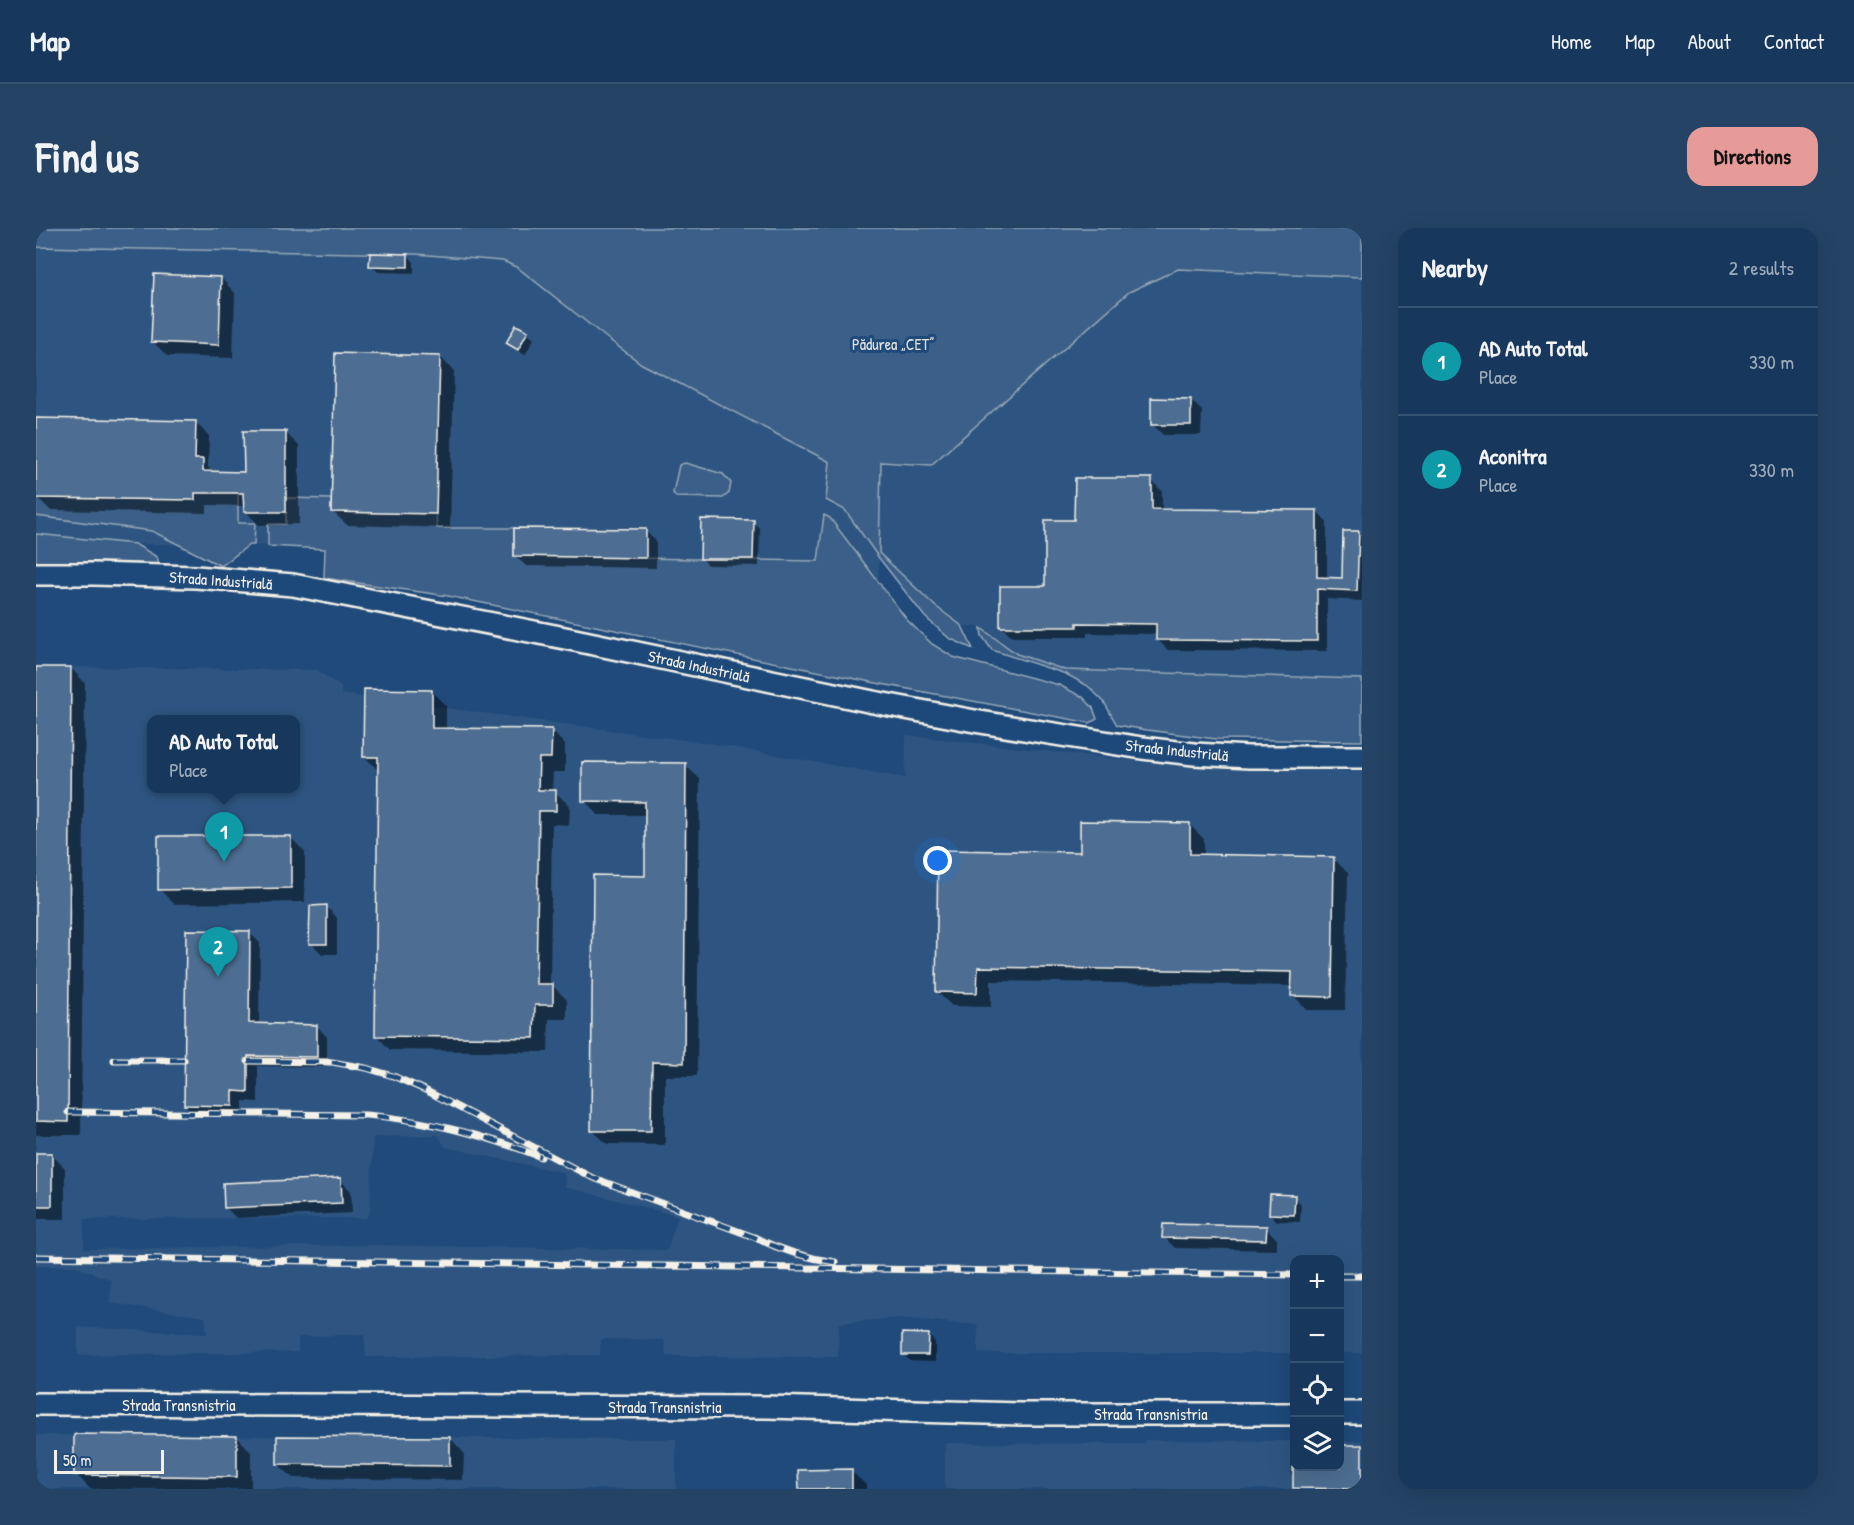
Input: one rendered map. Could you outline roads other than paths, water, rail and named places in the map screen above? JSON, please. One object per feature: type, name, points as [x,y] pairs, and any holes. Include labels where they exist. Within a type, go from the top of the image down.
[{"type":"street","name":"Strada Industrială","points":[[36,574],[196,577],[293,585],[565,638],[873,702],[1132,747],[1249,757],[1362,757]]},
{"type":"street","name":"Strada Transnistria","points":[[36,1404],[756,1407],[1033,1414],[1290,1414]]},
{"type":"street","points":[[1344,1413],[1362,1413]]},
{"type":"railway","points":[[114,1060],[184,1060]]},
{"type":"railway","points":[[248,1061],[332,1062],[393,1076],[425,1090],[591,1177],[754,1237],[783,1250],[835,1262]]},
{"type":"railway","points":[[68,1112],[389,1117],[455,1130],[541,1157]]},
{"type":"railway","points":[[36,1257],[1290,1275]]},
{"type":"railway","points":[[1344,1276],[1362,1276]]},
{"type":"place","name":"AD Auto Total","points":[[224,862]]},
{"type":"place","name":"Aconitra","points":[[218,977]]},
{"type":"park label","name":"Pădurea „CET”","points":[[893,344]]}]
